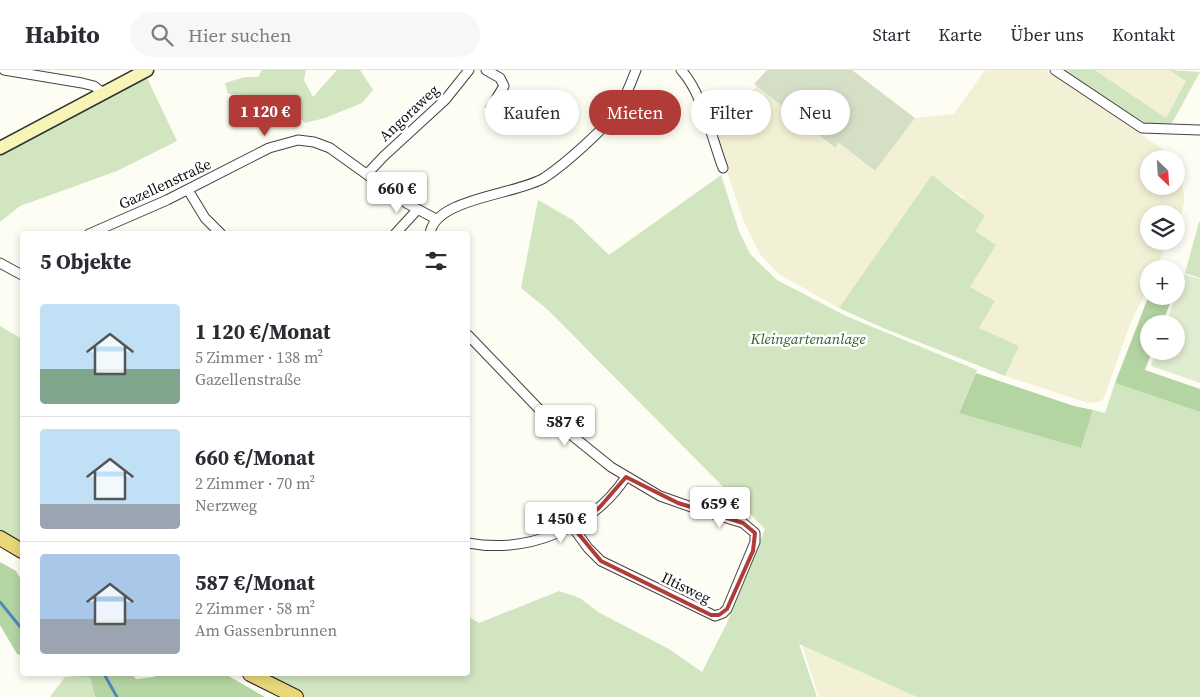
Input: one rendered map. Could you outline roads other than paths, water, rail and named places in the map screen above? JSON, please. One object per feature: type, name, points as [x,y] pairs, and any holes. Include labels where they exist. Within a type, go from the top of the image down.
[{"type":"main road","points":[[0,538],[20,550]]},
{"type":"main road","points":[[254,676],[296,697]]},
{"type":"street","points":[[4,70],[82,83],[94,86],[102,93]]},
{"type":"street","points":[[0,148],[147,70]]},
{"type":"street","name":"Angoraweg","points":[[367,174],[445,100],[469,70]]},
{"type":"street","points":[[486,70],[500,78],[504,86],[502,90]]},
{"type":"street","points":[[681,70],[689,80],[700,105],[723,168]]},
{"type":"street","points":[[1055,70],[1142,128],[1165,127],[1199,130]]},
{"type":"street","points":[[431,231],[436,219],[449,209],[527,186],[549,174],[614,114],[634,71]]},
{"type":"street","name":"Gazellenstraße","points":[[96,231],[188,190],[278,144],[298,140],[314,142],[330,148],[417,210],[436,219]]},
{"type":"street","points":[[188,190],[205,218],[218,231]]},
{"type":"street","points":[[398,231],[417,210]]},
{"type":"street","points":[[0,263],[20,274]]},
{"type":"street","points":[[470,337],[506,377],[553,421],[598,458],[626,476],[617,489],[599,508],[572,526],[525,543],[500,545],[470,543]]},
{"type":"street","name":"Iltisweg","points":[[572,526],[588,548],[601,561],[715,616],[723,613],[730,604],[753,550],[755,534],[743,523],[678,503],[626,476]]},
{"type":"waterway","points":[[0,602],[20,627]]},
{"type":"waterway","points":[[105,676],[117,697]]},
{"type":"park label","name":"Kleingartenanlage","points":[[808,339]]}]
